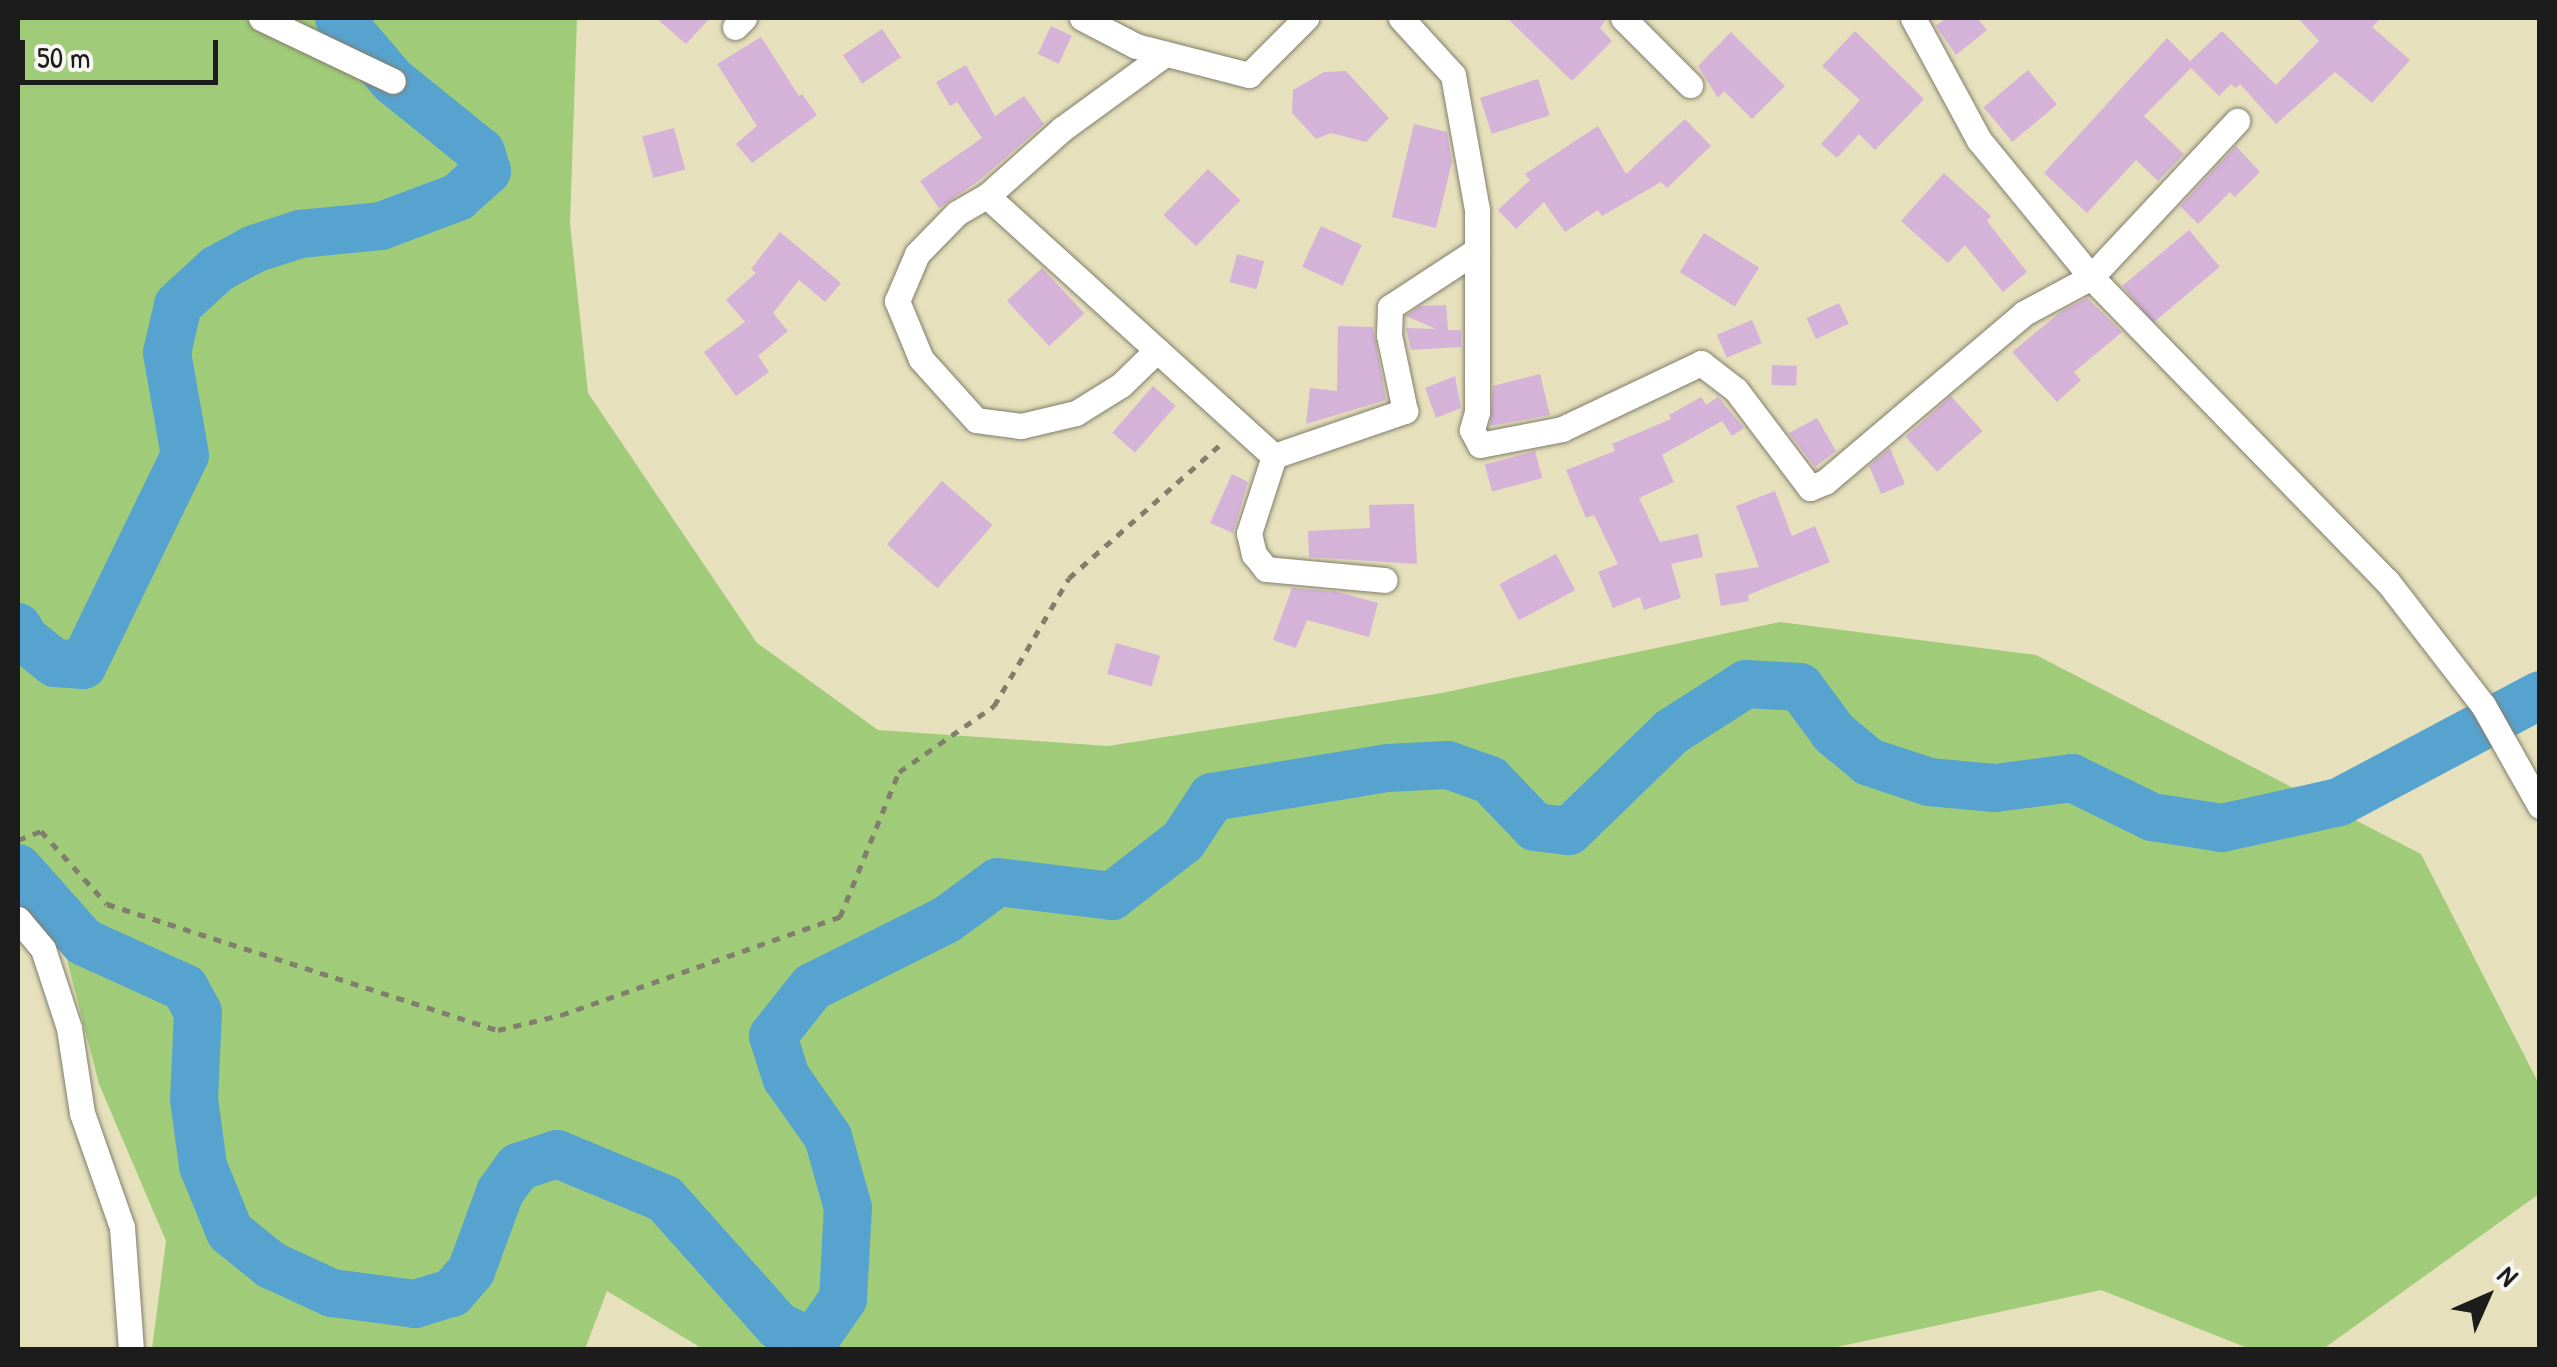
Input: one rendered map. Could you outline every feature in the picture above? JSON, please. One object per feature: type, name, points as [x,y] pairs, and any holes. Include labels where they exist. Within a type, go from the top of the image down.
[{"type":"street","points":[[260,18],[393,81]]},
{"type":"street","points":[[1082,18],[1136,46],[1249,75],[1306,18]]},
{"type":"street","points":[[1401,18],[1453,75],[1476,210],[1477,412],[1472,430],[1480,444],[1562,429],[1701,363],[1736,390],[1810,488],[1825,482],[1947,382],[2024,312],[2090,277],[2237,122]]},
{"type":"street","points":[[1622,18],[1690,85]]},
{"type":"street","points":[[1912,18],[1979,140],[2090,277],[2386,580],[2483,705],[2540,806]]},
{"type":"street","points":[[1158,350],[1121,385],[1076,413],[1021,426],[976,420],[921,359],[897,301],[916,254],[957,213],[987,196],[1048,140],[1165,54]]},
{"type":"street","points":[[987,196],[1274,456]]},
{"type":"street","points":[[1274,456],[1405,410],[1389,335],[1390,307],[1477,250]]},
{"type":"street","points":[[1274,456],[1249,533],[1254,554],[1266,569],[1384,580]]},
{"type":"street","points":[[18,919],[43,949],[69,1028],[82,1113],[122,1227],[131,1350]]},
{"type":"path","points":[[20,838],[40,831],[107,904],[498,1030],[562,1015],[840,917],[899,772],[994,706],[1069,578],[1241,426]]},
{"type":"green space","points":[[18,18],[577,18],[570,223],[588,393],[757,643],[878,730],[1108,746],[1442,693],[1780,622],[2036,655],[2421,854],[2539,1084],[2539,1194],[2323,1349],[2250,1349],[2101,1290],[1823,1350],[703,1349],[607,1291],[585,1349],[152,1349],[166,1241],[99,1084],[66,956],[18,898]]},
{"type":"building","points":[[656,18],[710,18],[686,44]]},
{"type":"building","points":[[1507,18],[1607,18],[1600,28],[1612,41],[1572,81]]},
{"type":"building","points":[[1946,18],[1977,18],[1987,30],[1956,55],[1936,26]]},
{"type":"building","points":[[2298,18],[2381,18],[2372,27],[2410,60],[2372,103],[2335,72],[2276,124],[2240,84],[2235,88],[2231,84],[2219,96],[2191,68],[2144,116],[2184,154],[2158,181],[2136,160],[2087,213],[2044,173],[2167,38],[2190,61],[2222,31],[2276,85],[2319,41]]},
{"type":"building","points":[[1051,26],[1072,36],[1059,64],[1038,54]]},
{"type":"building","points":[[882,29],[901,57],[862,83],[843,55]]},
{"type":"building","points":[[1855,31],[1924,99],[1875,150],[1859,134],[1837,158],[1821,144],[1860,100],[1822,66]]},
{"type":"building","points":[[1731,32],[1785,86],[1752,119],[1724,91],[1718,98],[1698,66]]},
{"type":"building","points":[[761,37],[799,96],[802,94],[817,115],[752,163],[736,144],[757,126],[717,64]]},
{"type":"building","points":[[966,65],[995,116],[1024,96],[1044,124],[981,179],[939,208],[920,181],[982,138],[957,102],[950,106],[936,82]]},
{"type":"building","points":[[2028,70],[2057,104],[2012,142],[1984,107]]},
{"type":"building","points":[[1346,71],[1389,118],[1366,142],[1331,133],[1316,139],[1292,113],[1293,90],[1324,72]]},
{"type":"building","points":[[1538,79],[1550,115],[1492,134],[1480,98]]},
{"type":"building","points":[[1685,119],[1711,146],[1667,188],[1661,182],[1602,216],[1598,210],[1565,232],[1544,202],[1516,229],[1498,210],[1530,180],[1525,174],[1598,126],[1626,174]]},
{"type":"building","points":[[1414,124],[1447,132],[1452,162],[1436,228],[1392,217]]},
{"type":"building","points":[[674,128],[685,170],[653,178],[642,137]]},
{"type":"building","points":[[2236,146],[2260,172],[2235,197],[2230,192],[2198,224],[2180,206]]},
{"type":"building","points":[[1208,169],[1240,200],[1196,246],[1164,215]]},
{"type":"building","points":[[1944,173],[1991,216],[1987,221],[2027,272],[2003,292],[1965,245],[1948,263],[1901,221]]},
{"type":"building","points":[[1321,226],[1362,245],[1343,286],[1302,267]]},
{"type":"building","points":[[2189,230],[2220,267],[2153,323],[2122,286]]},
{"type":"building","points":[[780,232],[841,283],[825,302],[799,280],[773,313],[788,331],[758,356],[769,372],[736,396],[704,352],[745,322],[726,300],[756,273],[751,269]]},
{"type":"building","points":[[1704,233],[1759,267],[1735,306],[1680,272]]},
{"type":"building","points":[[1237,254],[1264,261],[1257,289],[1229,282]]},
{"type":"building","points":[[1042,268],[1084,313],[1049,346],[1007,301]]},
{"type":"building","points":[[2087,298],[2122,332],[2074,372],[2081,380],[2057,402],[2012,352],[2062,311]]},
{"type":"building","points":[[1839,303],[1849,324],[1816,339],[1806,318]]},
{"type":"building","points":[[1446,305],[1448,330],[1461,330],[1461,347],[1411,350],[1406,328],[1436,329],[1406,316],[1420,306]]},
{"type":"building","points":[[1752,320],[1762,343],[1727,358],[1717,335]]},
{"type":"building","points":[[1338,326],[1373,327],[1386,400],[1306,424],[1310,388],[1337,391]]},
{"type":"building","points":[[1772,365],[1797,366],[1796,386],[1771,385]]},
{"type":"building","points":[[1540,374],[1550,415],[1490,426],[1493,386]]},
{"type":"building","points":[[1455,376],[1461,408],[1436,418],[1425,388]]},
{"type":"building","points":[[1153,386],[1176,406],[1135,452],[1112,433]]},
{"type":"building","points":[[1951,396],[1982,431],[1937,472],[1906,437]]},
{"type":"building","points":[[1701,397],[1706,405],[1718,397],[1744,428],[1732,436],[1722,421],[1662,455],[1674,482],[1639,498],[1660,542],[1698,534],[1703,557],[1671,564],[1681,598],[1644,610],[1640,597],[1613,608],[1598,572],[1618,564],[1594,515],[1586,518],[1566,470],[1615,451],[1612,444],[1671,419],[1669,415]]},
{"type":"building","points":[[1817,418],[1836,451],[1815,467],[1789,433]]},
{"type":"building","points":[[1890,448],[1905,484],[1881,494],[1869,466]]},
{"type":"building","points":[[1535,451],[1542,478],[1492,492],[1485,464]]},
{"type":"building","points":[[1232,474],[1248,482],[1233,533],[1210,523]]},
{"type":"building","points":[[942,481],[993,525],[937,588],[887,544]]},
{"type":"building","points":[[1775,491],[1792,536],[1815,526],[1830,562],[1748,595],[1749,601],[1721,606],[1715,574],[1759,567],[1736,506]]},
{"type":"building","points":[[1414,504],[1417,564],[1309,557],[1308,531],[1370,528],[1369,505]]},
{"type":"building","points":[[1556,554],[1575,590],[1519,620],[1499,584]]},
{"type":"building","points":[[1292,588],[1338,592],[1378,603],[1369,637],[1307,620],[1296,648],[1273,640]]},
{"type":"building","points":[[1116,643],[1160,656],[1151,686],[1107,674]]},
{"type":"waterway","points":[[18,627],[25,639],[55,663],[83,665],[185,455],[167,353],[178,305],[217,269],[254,249],[300,234],[381,226],[458,197],[487,171],[481,152],[393,81],[339,18]]},
{"type":"waterway","points":[[18,868],[84,942],[185,988],[198,1012],[194,1099],[203,1166],[230,1232],[271,1265],[332,1293],[415,1304],[452,1293],[471,1271],[500,1192],[518,1167],[557,1154],[665,1199],[778,1326],[813,1342],[843,1299],[848,1208],[828,1137],[786,1077],[773,1036],[812,987],[946,920],[998,882],[1112,896],[1183,841],[1212,797],[1387,768],[1448,765],[1490,780],[1535,827],[1569,831],[1671,732],[1746,684],[1800,687],[1834,733],[1869,762],[1929,782],[1995,788],[2072,778],[2152,817],[2222,828],[2339,802],[2540,695]]}]
